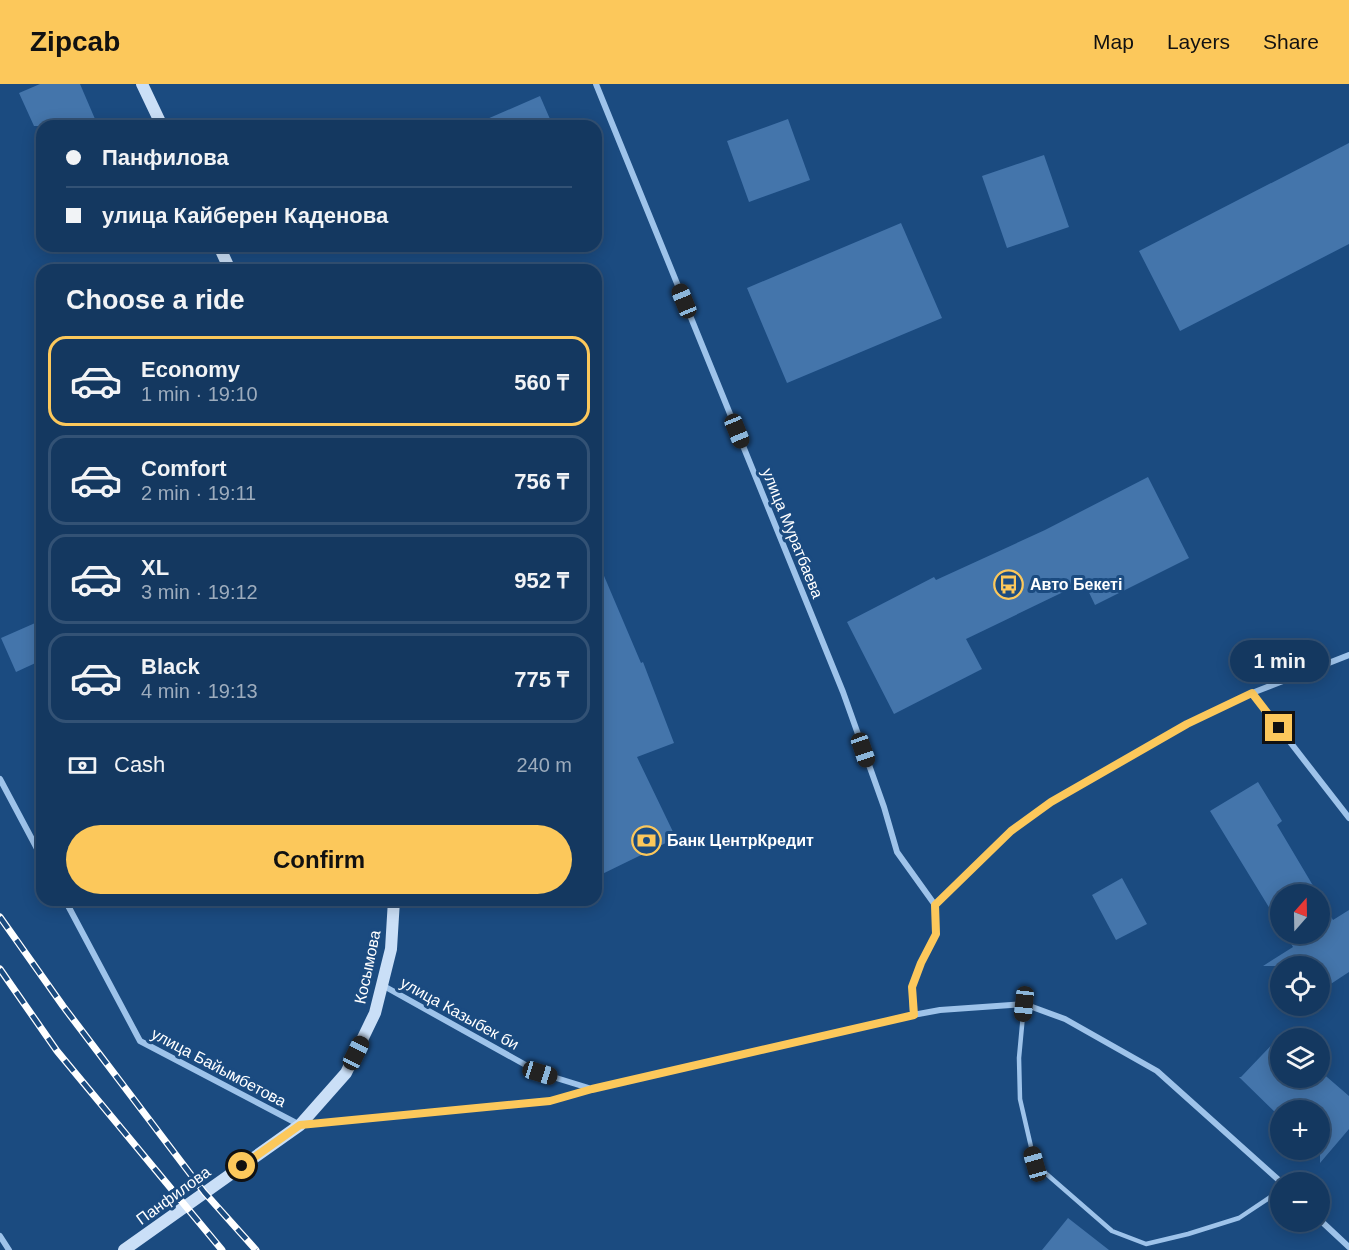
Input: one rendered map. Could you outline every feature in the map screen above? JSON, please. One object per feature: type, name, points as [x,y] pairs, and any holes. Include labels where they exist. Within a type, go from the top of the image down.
[{"type":"street","points":[[142,84],[159,120]]},
{"type":"street","name":"улица Муратбаева","points":[[596,84],[843,692],[884,807],[897,852],[935,905]]},
{"type":"street","points":[[914,1015],[912,987],[936,934],[935,905],[1011,831],[1051,802],[1187,724],[1252,693],[1349,655]]},
{"type":"street","points":[[1252,693],[1349,818]]},
{"type":"street","points":[[0,779],[36,847]]},
{"type":"street","name":"улица Байымбетова","points":[[67,906],[140,1041],[300,1125]]},
{"type":"street","name":"Косымова","points":[[300,1125],[346,1073],[375,1013],[391,949],[394,906]]},
{"type":"street","name":"улица Казыбек би","points":[[382,985],[540,1073],[592,1089]]},
{"type":"street","points":[[300,1125],[550,1101],[592,1089],[914,1015],[940,1010],[1024,1004],[1065,1019],[1157,1071],[1270,1172]]},
{"type":"street","name":"Панфилова","points":[[124,1250],[300,1125]]},
{"type":"street","points":[[1330,1229],[1349,1247]]},
{"type":"street","points":[[0,1236],[9,1250]]},
{"type":"lane","points":[[1024,1004],[1019,1058],[1020,1099],[1035,1164],[1112,1231],[1146,1244],[1239,1218],[1270,1197]]},
{"type":"building","points":[[40,84],[80,84],[95,120],[36,120],[36,126],[34,126],[19,93]]},
{"type":"building","points":[[540,96],[550,120],[485,120]]},
{"type":"building","points":[[788,119],[810,180],[749,202],[727,141]]},
{"type":"building","points":[[1349,143],[1349,244],[1180,331],[1139,251]]},
{"type":"building","points":[[1044,155],[1069,227],[1007,248],[982,176]]},
{"type":"building","points":[[901,223],[942,318],[787,383],[747,288]]},
{"type":"building","points":[[1148,477],[1189,558],[1095,605],[1084,582],[966,639],[982,669],[894,714],[847,622],[934,577],[936,580],[1045,530]]},
{"type":"building","points":[[602,571],[641,663],[643,662],[674,743],[637,757],[676,838],[602,874]]},
{"type":"building","points":[[36,623],[36,663],[16,672],[1,638]]},
{"type":"building","points":[[1258,782],[1282,821],[1277,825],[1312,884],[1270,884],[1270,909],[1210,811]]},
{"type":"building","points":[[1122,878],[1147,924],[1116,940],[1092,895]]},
{"type":"building","points":[[1349,910],[1349,972],[1330,984],[1330,956],[1279,956],[1293,947],[1291,944],[1330,944],[1330,915],[1333,920]]},
{"type":"building","points":[[1270,1047],[1270,1088],[1330,1088],[1330,1080],[1349,1096],[1349,1129],[1330,1151],[1330,1100],[1270,1100],[1270,1107],[1239,1077]]},
{"type":"building","points":[[1068,1218],[1109,1250],[1042,1250]]},
{"type":"railway","points":[[0,917],[63,1006],[204,1192],[256,1250]]},
{"type":"railway","points":[[0,969],[57,1051],[222,1250]]},
{"type":"place","name":"Авто Бекетi","points":[[1009,584]]},
{"type":"place","name":"Банк ЦентрКредит","points":[[646,840]]},
{"type":"route","points":[[242,1166],[300,1125],[550,1101],[592,1089],[914,1015],[912,987],[936,934],[935,905],[1011,831],[1051,802],[1187,724],[1252,693],[1279,728]]}]
